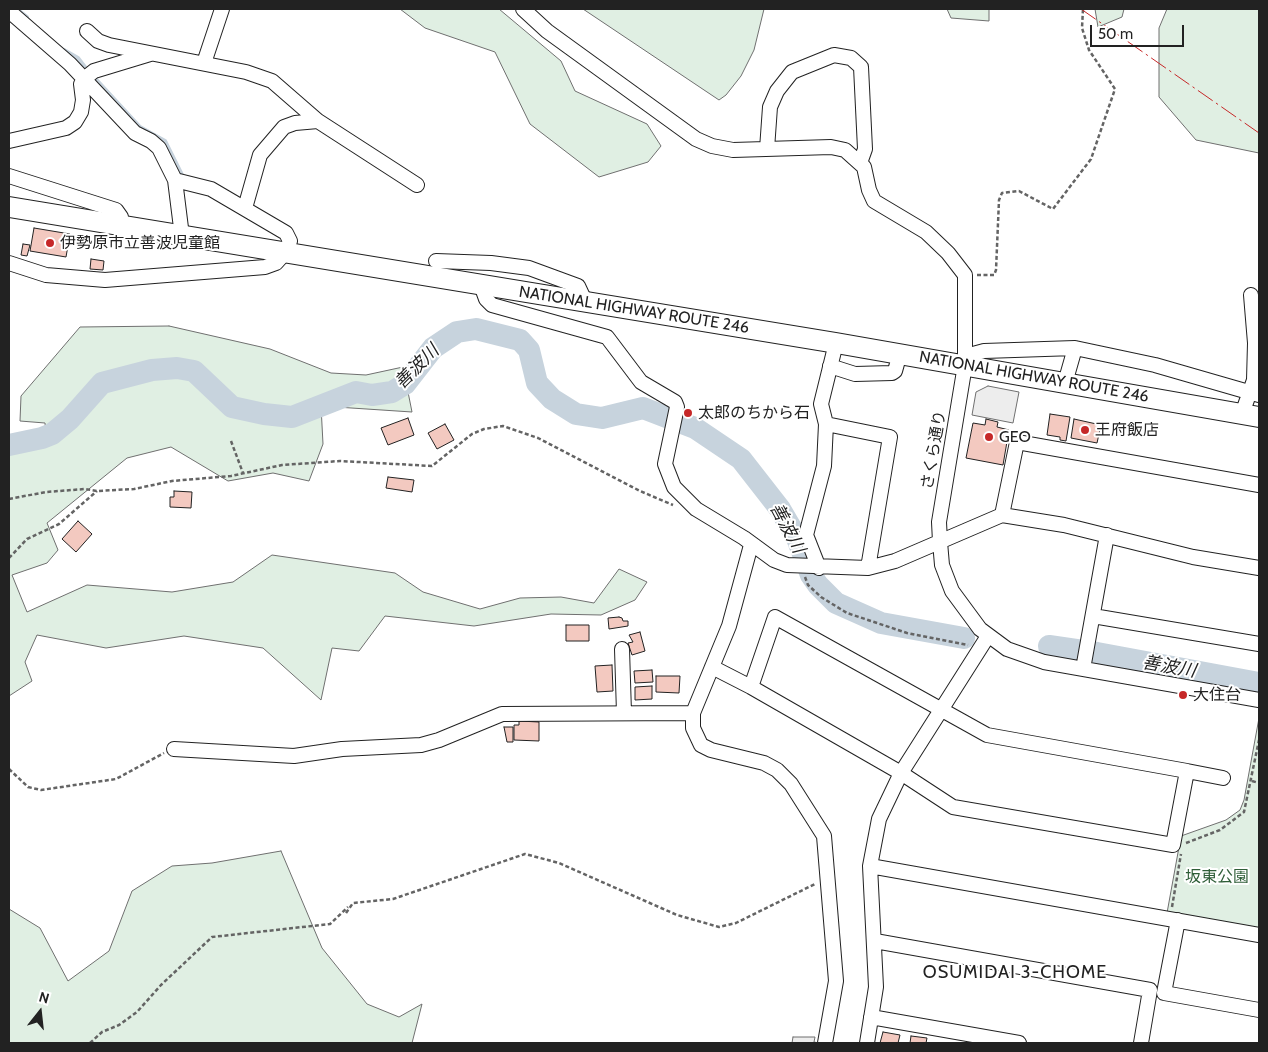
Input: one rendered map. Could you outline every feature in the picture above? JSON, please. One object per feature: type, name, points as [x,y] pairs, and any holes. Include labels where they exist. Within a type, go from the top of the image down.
[{"type":"highway","name":"NATIONAL HIGHWAY ROUTE 246","points":[[9,207],[900,353],[969,359],[1065,384],[1251,415]]},
{"type":"street","points":[[204,63],[222,9]]},
{"type":"street","points":[[523,9],[547,31],[696,139],[712,146],[733,150],[830,148],[845,150],[864,167],[869,190],[874,201],[926,232],[948,253],[964,275]]},
{"type":"street","points":[[9,11],[70,64],[135,133],[151,141],[159,148],[174,180],[182,236]]},
{"type":"street","points":[[87,31],[98,41],[109,45],[246,72],[272,81],[318,121],[416,185]]},
{"type":"street","points":[[9,141],[66,128],[75,122],[81,112],[83,100],[81,84],[84,79],[94,71],[153,54]]},
{"type":"street","points":[[767,149],[770,107],[777,91],[792,72],[834,55],[851,58],[861,67],[865,149],[860,163]]},
{"type":"street","points":[[245,208],[260,155],[284,127],[295,123],[318,121]]},
{"type":"street","points":[[9,176],[116,210],[121,217],[119,225]]},
{"type":"street","points":[[9,263],[46,275],[105,280],[265,267],[276,263],[285,253],[290,241],[286,233],[211,189],[174,180]]},
{"type":"street","points":[[436,261],[492,262],[529,268],[578,286],[585,302]]},
{"type":"street","name":"さくら通り","points":[[964,275],[969,359],[939,522],[942,565],[952,591],[971,620],[988,636],[1007,649],[1028,657],[1083,669],[1259,700]]},
{"type":"street","points":[[481,285],[486,299],[492,305],[607,337],[641,382],[676,402],[666,464],[668,476],[674,487],[696,510],[744,538],[751,545],[774,560],[809,567],[868,568],[895,561],[1002,515],[1064,525],[1193,557],[1259,568]]},
{"type":"street","points":[[1251,294],[1255,343],[1254,394],[1251,415]]},
{"type":"street","points":[[809,567],[806,535],[824,466],[826,424],[820,404],[836,342]]},
{"type":"street","points":[[969,359],[984,351],[1075,348],[1155,365],[1254,394]]},
{"type":"street","points":[[1065,384],[1075,348]]},
{"type":"street","points":[[830,366],[855,374],[892,373],[896,371],[900,353]]},
{"type":"street","points":[[826,424],[890,437],[868,568]]},
{"type":"street","points":[[1002,515],[1018,442],[1259,485]]},
{"type":"street","points":[[1083,669],[1106,535]]},
{"type":"street","points":[[751,545],[729,626],[693,713],[693,728],[701,745],[711,750],[764,763],[776,770],[791,784],[824,836],[836,980],[825,1043]]},
{"type":"street","points":[[1093,616],[1259,644]]},
{"type":"street","points":[[751,687],[776,617],[986,735],[1223,778]]},
{"type":"street","points":[[867,1043],[876,986],[870,866],[879,819],[901,773],[988,636]]},
{"type":"street","points":[[622,649],[624,713]]},
{"type":"street","points":[[712,667],[751,687],[901,773],[953,807],[1172,845],[1187,771]]},
{"type":"street","points":[[174,749],[294,756],[342,749],[421,745],[439,740],[502,714],[693,713]]},
{"type":"street","points":[[870,866],[1259,935]]},
{"type":"street","points":[[1174,920],[1164,993],[1259,1010]]},
{"type":"street","points":[[875,941],[1150,990],[1141,1043]]},
{"type":"street","points":[[871,1017],[1019,1043]]},
{"type":"path","points":[[964,275],[994,274],[996,270],[999,200],[1002,193],[1019,191],[1053,209],[1092,159],[1115,89],[1089,50],[1082,28],[1083,9]]},
{"type":"path","points":[[9,499],[46,492],[85,489],[97,491],[122,490],[172,481],[243,473],[282,465],[340,461],[432,466],[472,434],[484,429],[503,426],[538,438],[640,491],[685,510],[696,510]]},
{"type":"path","points":[[231,441],[243,473]]},
{"type":"path","points":[[9,558],[27,539],[59,524],[97,491]]},
{"type":"path","points":[[809,567],[808,585],[821,597],[847,613],[907,633],[970,645]]},
{"type":"path","points":[[1183,844],[1220,830],[1244,812],[1252,782],[1259,740]]},
{"type":"path","points":[[9,769],[28,787],[41,790],[116,779],[174,749]]},
{"type":"path","points":[[1252,782],[1259,783]]},
{"type":"path","points":[[90,1043],[102,1032],[119,1025],[137,1012],[161,985],[212,937],[330,924],[353,903],[393,899],[525,854],[559,863],[677,915],[720,927],[736,923],[828,878]]},
{"type":"path","points":[[1174,920],[1181,854]]},
{"type":"path","points":[[346,913],[353,903]]},
{"type":"green space","points":[[400,9],[499,9],[561,61],[575,91],[647,124],[661,146],[648,162],[599,177],[530,124],[495,52],[425,28]]},
{"type":"green space","points":[[583,9],[764,9],[754,50],[741,76],[726,95],[719,100]]},
{"type":"green space","points":[[947,9],[989,9],[989,21],[951,18]]},
{"type":"green space","points":[[1095,9],[1124,9],[1122,17],[1098,27]]},
{"type":"green space","points":[[1167,9],[1259,9],[1259,153],[1196,140],[1159,97],[1159,28]]},
{"type":"green space","points":[[169,326],[270,349],[331,373],[366,375],[403,367],[412,412],[321,406],[323,444],[309,481],[273,473],[228,481],[171,447],[127,458],[47,523],[58,550],[47,563],[12,575],[27,612],[87,585],[172,592],[233,582],[272,555],[395,573],[423,592],[480,609],[520,598],[561,597],[594,603],[619,569],[647,582],[635,600],[601,615],[551,614],[474,626],[385,616],[359,651],[332,648],[321,700],[263,648],[184,636],[106,648],[37,635],[25,662],[32,681],[9,696],[9,442],[47,445],[45,423],[20,421],[21,396],[80,327]]},
{"type":"green space","name":"坂東公園","points":[[1259,718],[1259,929],[1167,913],[1181,836],[1226,820],[1240,810],[1244,800]]},
{"type":"green space","points":[[281,851],[322,948],[367,1004],[399,1017],[422,1004],[412,1043],[9,1043],[9,909],[40,928],[68,981],[109,951],[132,891],[172,866],[212,863]]},
{"type":"shaded area","points":[[988,386],[1019,392],[1013,423],[972,415],[976,392]]},
{"type":"shaded area","points":[[793,1037],[815,1037],[814,1042],[819,1043],[792,1043]]},
{"type":"building","name":"伊勢原市立善波児童館","points":[[34,228],[70,234],[66,257],[30,251]]},
{"type":"building","points":[[23,244],[30,245],[27,256],[21,255]]},
{"type":"building","points":[[91,259],[104,261],[103,270],[90,269]]},
{"type":"building","points":[[1050,414],[1070,417],[1066,441],[1060,440],[1060,437],[1047,435]]},
{"type":"building","points":[[408,418],[414,435],[388,445],[381,428]]},
{"type":"building","points":[[986,419],[998,422],[997,427],[1009,430],[1003,465],[966,458],[973,423],[985,425]]},
{"type":"building","points":[[1074,419],[1101,425],[1097,443],[1071,438]]},
{"type":"building","points":[[445,424],[454,440],[437,449],[428,433]]},
{"type":"building","points":[[388,477],[414,480],[412,492],[386,488]]},
{"type":"building","points":[[174,491],[192,492],[191,508],[170,507],[170,497],[174,497]]},
{"type":"building","points":[[78,521],[92,534],[76,552],[62,539]]},
{"type":"building","points":[[619,617],[623,621],[628,621],[628,626],[609,629],[608,618]]},
{"type":"building","points":[[566,625],[589,625],[589,641],[566,641]]},
{"type":"building","points":[[640,632],[645,651],[632,655],[628,643],[633,642],[629,635]]},
{"type":"building","points":[[612,665],[613,691],[597,692],[595,666]]},
{"type":"building","points":[[652,670],[653,682],[635,683],[634,671]]},
{"type":"building","points":[[656,676],[680,676],[679,693],[656,692]]},
{"type":"building","points":[[652,686],[652,699],[635,700],[635,687]]},
{"type":"building","points":[[519,721],[539,722],[539,741],[514,740],[514,725],[519,725]]},
{"type":"building","points":[[504,727],[513,727],[513,742],[507,742]]},
{"type":"building","points":[[883,1032],[900,1035],[898,1043],[880,1043]]},
{"type":"building","points":[[911,1036],[927,1038],[926,1043],[910,1043]]},
{"type":"waterway","points":[[17,9],[27,17]]},
{"type":"waterway","points":[[64,50],[78,58],[88,71]]},
{"type":"waterway","points":[[93,76],[140,127],[165,141],[184,179]]},
{"type":"waterway","name":"善波川","points":[[9,445],[52,434],[70,419],[102,383],[152,370],[177,368],[194,371],[232,407],[264,414],[292,417],[356,392],[372,395],[392,392],[405,384],[433,348],[457,332],[476,329],[520,340],[529,350],[537,383],[552,399],[576,414],[602,418],[643,408],[695,428],[741,459],[780,509],[797,538],[811,575],[836,603],[881,623],[964,638]]},
{"type":"waterway","name":"善波川","points":[[1049,646],[1259,683]]},
{"type":"power","points":[[1081,9],[1259,133]]},
{"type":"place","name":"伊勢原市立善波児童館","points":[[50,243]]},
{"type":"place","name":"太郎のちから石","points":[[688,413]]},
{"type":"place","name":"王府飯店","points":[[1085,430]]},
{"type":"place","name":"GEO","points":[[989,437]]},
{"type":"place","name":"大住台","points":[[1183,695]]},
{"type":"district","name":"OSUMIDAI 3-CHOME","points":[[1015,973]]}]
